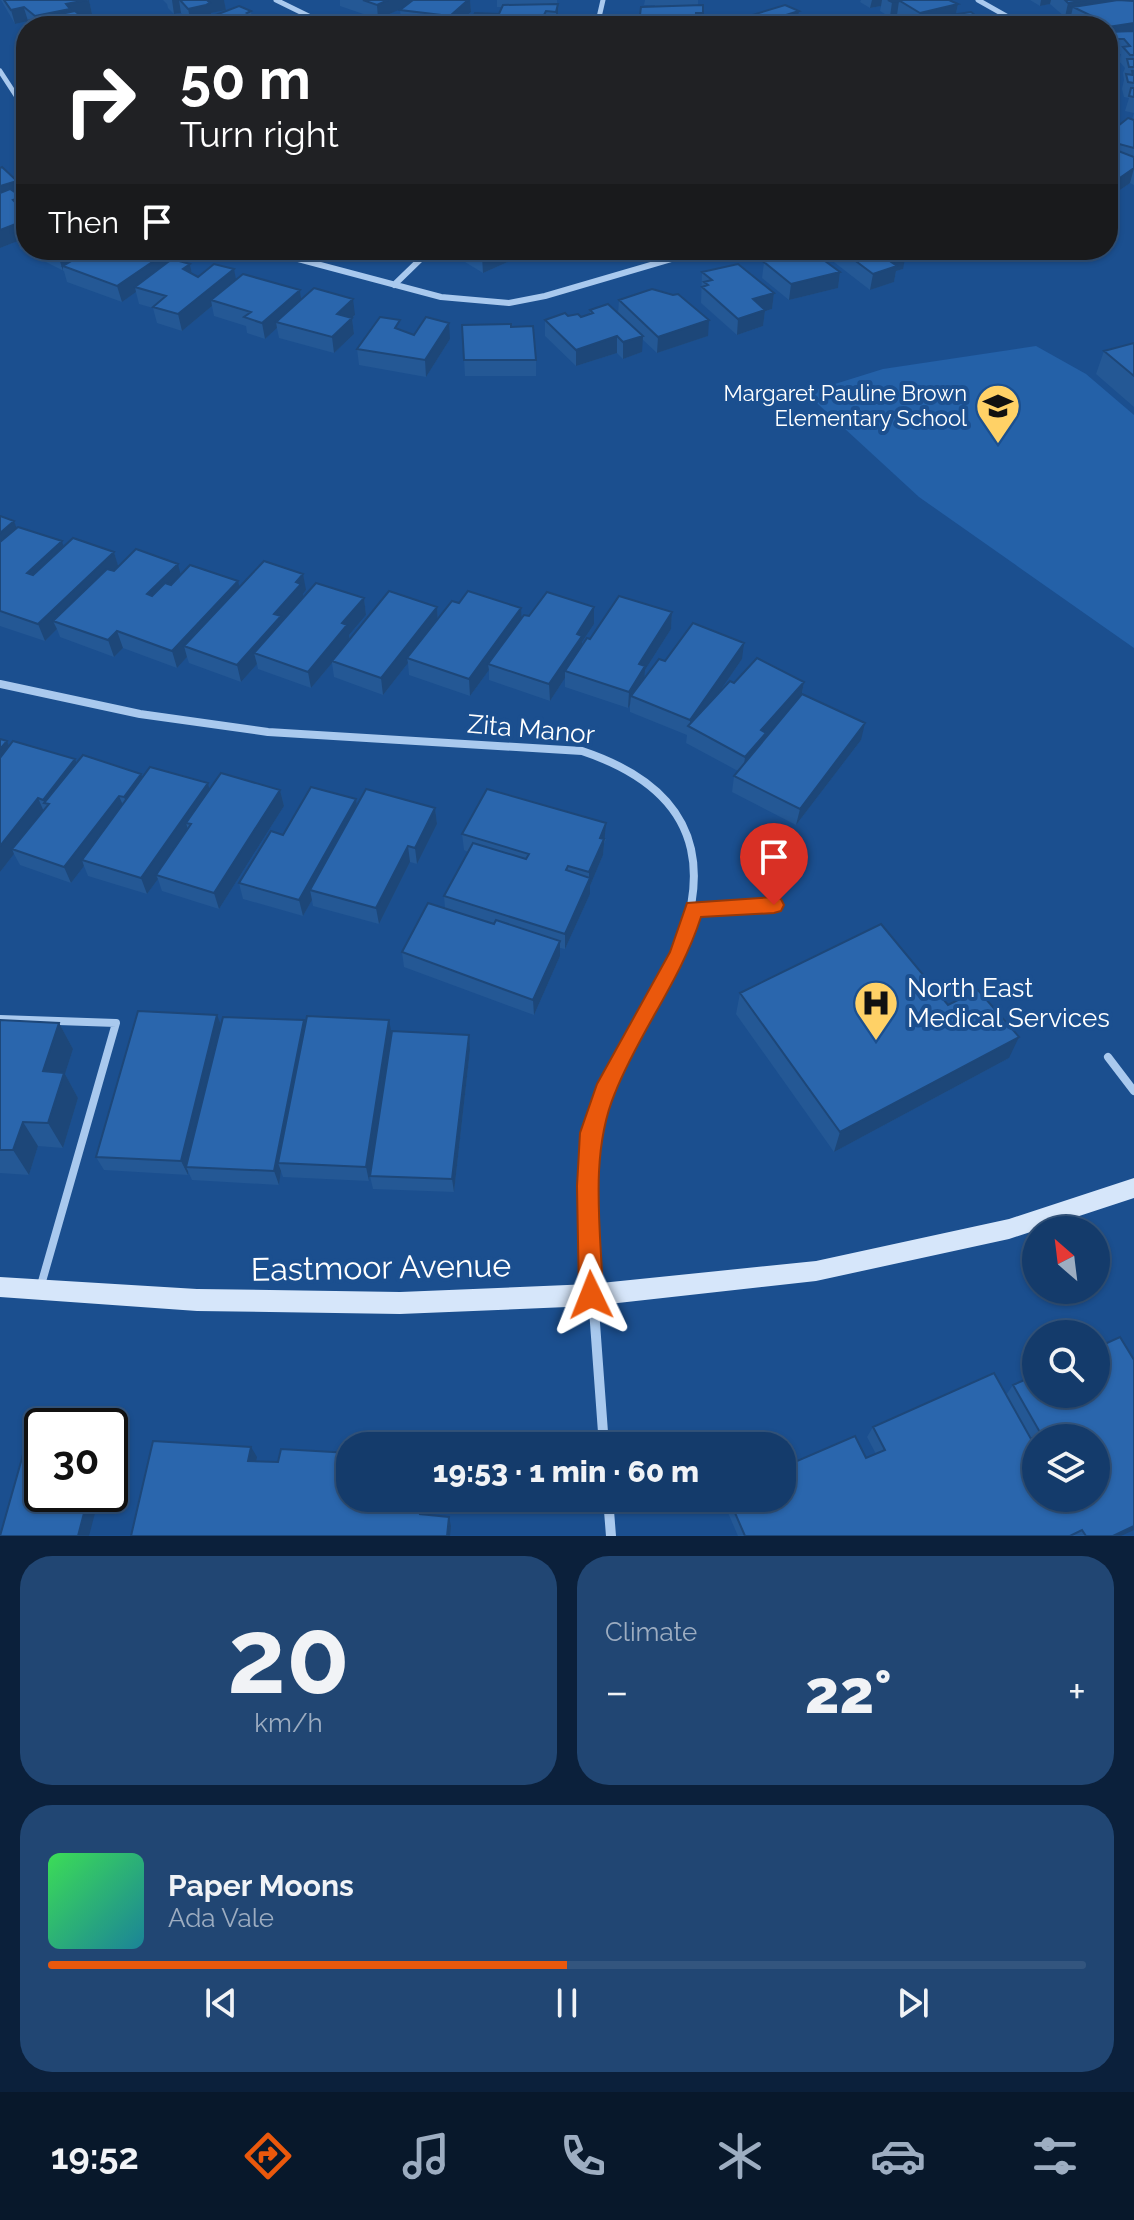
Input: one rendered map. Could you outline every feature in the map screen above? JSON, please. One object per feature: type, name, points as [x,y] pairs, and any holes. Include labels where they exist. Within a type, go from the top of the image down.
[{"type":"street","points":[[276,0],[309,16]]},
{"type":"street","points":[[978,0],[1006,16]]},
{"type":"street","points":[[0,71],[16,96]]},
{"type":"street","points":[[300,260],[463,301],[509,303],[545,296],[669,260]]},
{"type":"street","points":[[394,285],[420,260]]},
{"type":"street","name":"Zita Manor","points":[[0,684],[140,714],[268,732],[582,751],[616,762],[647,781],[672,806],[687,833],[695,868],[694,909],[679,954],[604,1091],[592,1133],[588,1186],[591,1295],[603,1432]]},
{"type":"street","name":"Eastmoor Avenue","points":[[0,1287],[197,1300],[400,1303],[591,1295],[816,1271],[1009,1229],[1134,1188]]},
{"type":"street","points":[[609,1512],[611,1536]]},
{"type":"lane","points":[[694,909],[774,905]]},
{"type":"lane","points":[[0,1019],[116,1023],[39,1290]]},
{"type":"lane","points":[[1108,1057],[1134,1091]]},
{"type":"shaded area","name":"Margaret Pauline Brown Elementary School","points":[[1036,346],[1086,374],[1134,415],[1134,648],[919,497],[806,393],[883,369]]},
{"type":"building","points":[[4,0],[87,0],[66,4],[70,9],[35,16],[24,7],[11,10]]},
{"type":"building","points":[[180,0],[207,0],[210,3],[188,9]]},
{"type":"building","points":[[363,0],[388,0],[377,5]]},
{"type":"building","points":[[413,0],[468,0],[450,16],[400,10]]},
{"type":"building","points":[[888,0],[949,0],[958,4],[920,13],[900,1]]},
{"type":"building","points":[[1118,0],[1134,1],[1134,23],[1118,25],[1118,16],[1092,16],[1073,7]]},
{"type":"building","points":[[558,4],[556,12],[546,11],[539,16],[474,16],[475,13],[499,14],[503,5]]},
{"type":"building","points":[[703,5],[703,13],[696,13],[696,16],[643,16],[640,15],[641,7]]},
{"type":"building","points":[[785,5],[799,11],[788,16],[749,16]]},
{"type":"building","points":[[239,6],[251,11],[247,13],[251,15],[247,16],[213,16]]},
{"type":"building","points":[[75,11],[81,16],[51,16]]},
{"type":"building","points":[[971,12],[976,16],[944,16]]},
{"type":"building","points":[[1134,31],[1134,55],[1123,47],[1130,46],[1124,39],[1118,39],[1118,32]]},
{"type":"building","points":[[1127,59],[1134,59],[1134,67],[1129,67]]},
{"type":"building","points":[[1134,71],[1134,83],[1128,82],[1126,74],[1133,75]]},
{"type":"building","points":[[1128,118],[1134,120],[1134,148],[1118,144],[1118,126]]},
{"type":"building","points":[[1118,151],[1134,157],[1134,168],[1118,179]]},
{"type":"building","points":[[2,167],[16,181],[0,186]]},
{"type":"building","points":[[10,189],[16,193],[13,200],[16,203],[16,224],[0,230],[0,193]]},
{"type":"building","points":[[73,260],[155,260],[117,286],[63,266]]},
{"type":"building","points":[[171,260],[190,264],[183,269],[198,277],[214,264],[234,269],[178,314],[153,307],[166,296],[135,287]]},
{"type":"building","points":[[824,260],[840,272],[791,284],[764,262]]},
{"type":"building","points":[[854,260],[888,260],[897,266],[873,274]]},
{"type":"building","points":[[738,264],[774,293],[753,299],[765,310],[738,319],[702,287],[708,285],[704,282],[712,280],[702,272]]},
{"type":"building","points":[[243,274],[300,290],[262,323],[244,317],[251,312],[211,300]]},
{"type":"building","points":[[314,288],[353,299],[337,314],[352,318],[332,337],[276,322]]},
{"type":"building","points":[[652,289],[678,294],[709,320],[658,337],[619,300]]},
{"type":"building","points":[[608,304],[643,336],[623,342],[617,336],[576,350],[545,320],[565,313],[581,317],[593,313],[590,310]]},
{"type":"building","points":[[380,317],[400,320],[395,328],[414,335],[426,317],[449,323],[425,360],[357,349]]},
{"type":"building","points":[[511,324],[511,327],[533,326],[536,360],[464,360],[462,325]]},
{"type":"building","points":[[1134,343],[1134,376],[1104,351]]},
{"type":"building","points":[[0,516],[14,521],[0,533]]},
{"type":"building","points":[[18,527],[62,541],[27,573],[33,575],[73,538],[114,552],[38,624],[0,611],[0,542]]},
{"type":"building","points":[[136,549],[178,564],[147,594],[152,596],[165,583],[171,585],[190,565],[238,581],[172,651],[117,631],[108,640],[53,621],[107,569],[114,571]]},
{"type":"building","points":[[264,561],[303,574],[296,582],[301,584],[274,614],[281,616],[237,665],[184,646]]},
{"type":"building","points":[[316,583],[364,598],[342,623],[347,625],[308,672],[254,653]]},
{"type":"building","points":[[389,591],[437,607],[381,678],[332,661]]},
{"type":"building","points":[[468,591],[521,608],[469,679],[407,658],[452,601],[459,603]]},
{"type":"building","points":[[547,592],[594,607],[577,634],[582,636],[549,684],[488,664],[524,615],[529,616]]},
{"type":"building","points":[[619,596],[672,612],[639,664],[645,666],[629,692],[565,671]]},
{"type":"building","points":[[693,623],[744,643],[690,720],[631,696],[659,659],[665,661]]},
{"type":"building","points":[[757,658],[804,682],[761,730],[766,733],[745,757],[688,726],[730,681],[734,683]]},
{"type":"building","points":[[802,694],[865,723],[800,809],[734,776]]},
{"type":"building","points":[[13,741],[75,759],[43,800],[38,798],[0,846],[0,758]]},
{"type":"building","points":[[83,755],[141,774],[124,797],[119,796],[64,867],[12,849],[49,804],[44,803]]},
{"type":"building","points":[[150,767],[208,783],[141,878],[82,860]]},
{"type":"building","points":[[221,773],[280,790],[214,893],[156,875],[191,824],[186,823]]},
{"type":"building","points":[[311,787],[356,799],[299,900],[239,883],[271,831],[283,835]]},
{"type":"building","points":[[366,789],[435,808],[415,848],[408,846],[376,908],[310,890]]},
{"type":"building","points":[[487,789],[606,823],[600,838],[604,839],[589,872],[568,866],[566,870],[590,878],[565,934],[444,896],[473,843],[526,859],[529,854],[462,834]]},
{"type":"building","points":[[428,903],[494,924],[496,920],[560,941],[533,1000],[402,952]]},
{"type":"building","name":"North East Medical Services","points":[[881,924],[948,1005],[978,990],[1019,1037],[840,1132],[740,993]]},
{"type":"building","points":[[138,1011],[217,1015],[181,1161],[96,1157]]},
{"type":"building","points":[[307,1016],[389,1020],[366,1167],[278,1163]]},
{"type":"building","points":[[223,1017],[304,1020],[274,1171],[186,1167]]},
{"type":"building","points":[[0,1020],[59,1023],[43,1071],[64,1073],[48,1123],[23,1122],[13,1150],[0,1150]]},
{"type":"building","points":[[392,1031],[469,1035],[452,1179],[370,1176]]},
{"type":"building","points":[[1120,1337],[1134,1360],[1134,1526],[1113,1536],[1086,1536],[1082,1530],[1070,1536],[745,1536],[735,1512],[796,1512],[796,1461],[855,1436],[866,1458],[885,1450],[873,1427],[994,1373],[1023,1424],[1022,1512],[1110,1512],[1110,1424],[1035,1424],[1026,1408],[1110,1408],[1110,1342]]},
{"type":"building","points":[[1022,1381],[1022,1401],[1013,1385]]},
{"type":"building","points":[[153,1441],[251,1447],[248,1461],[278,1462],[281,1449],[336,1452],[336,1512],[420,1512],[449,1517],[447,1536],[131,1536]]},
{"type":"building","points":[[24,1451],[24,1512],[84,1512],[78,1536],[0,1536]]},
{"type":"place","name":"Margaret Pauline Brown Elementary School","points":[[998,445]]},
{"type":"place","name":"North East Medical Services","points":[[876,1042]]},
{"type":"route","points":[[591,1295],[588,1186],[592,1133],[604,1091],[626,1045],[679,954],[694,909],[774,905]]}]
